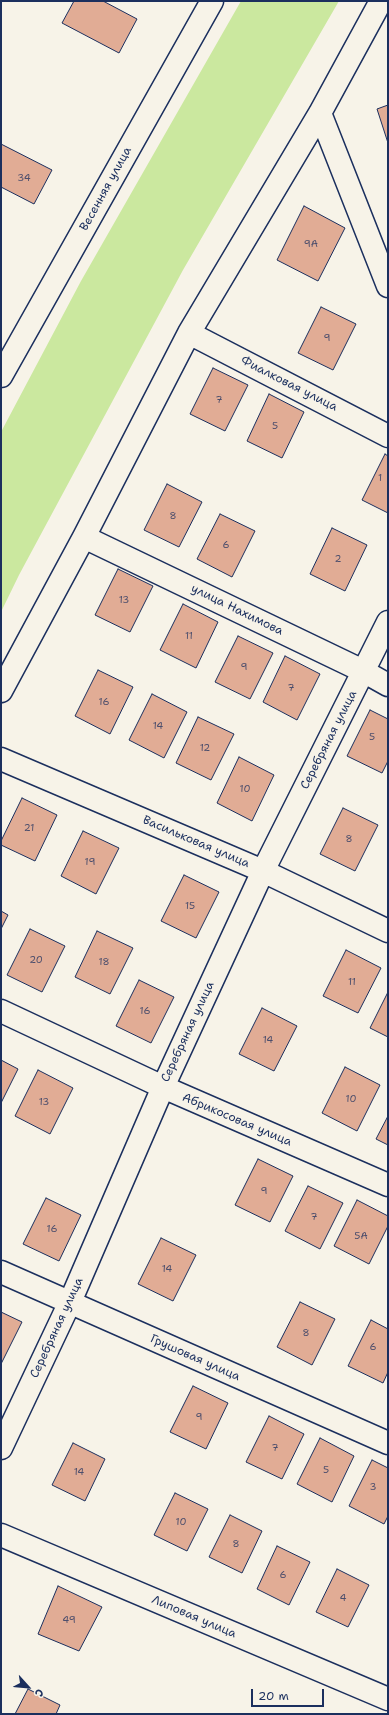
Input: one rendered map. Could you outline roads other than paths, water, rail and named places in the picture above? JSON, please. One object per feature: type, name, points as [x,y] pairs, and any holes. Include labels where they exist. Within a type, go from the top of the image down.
[{"type":"street","name":"Весенняя улица","points":[[1,376],[212,1]]},
{"type":"street","points":[[1,692],[84,537],[189,333],[320,113],[381,1]]},
{"type":"street","points":[[320,113],[388,286]]},
{"type":"street","name":"Фиалковая улица","points":[[189,333],[388,436]]},
{"type":"street","name":"улица Нахимова","points":[[84,537],[363,671],[388,685]]},
{"type":"street","name":"Серебряная улица","points":[[1,1448],[70,1302],[163,1087],[263,871],[388,622]]},
{"type":"street","name":"Васильковая улица","points":[[1,759],[263,871],[388,931]]},
{"type":"street","name":"Абрикосовая улица","points":[[1,1011],[163,1087],[388,1185]]},
{"type":"street","name":"Грушовая улица","points":[[1,1272],[388,1444]]},
{"type":"street","name":"Липовая улица","points":[[1,1535],[388,1699]]}]
